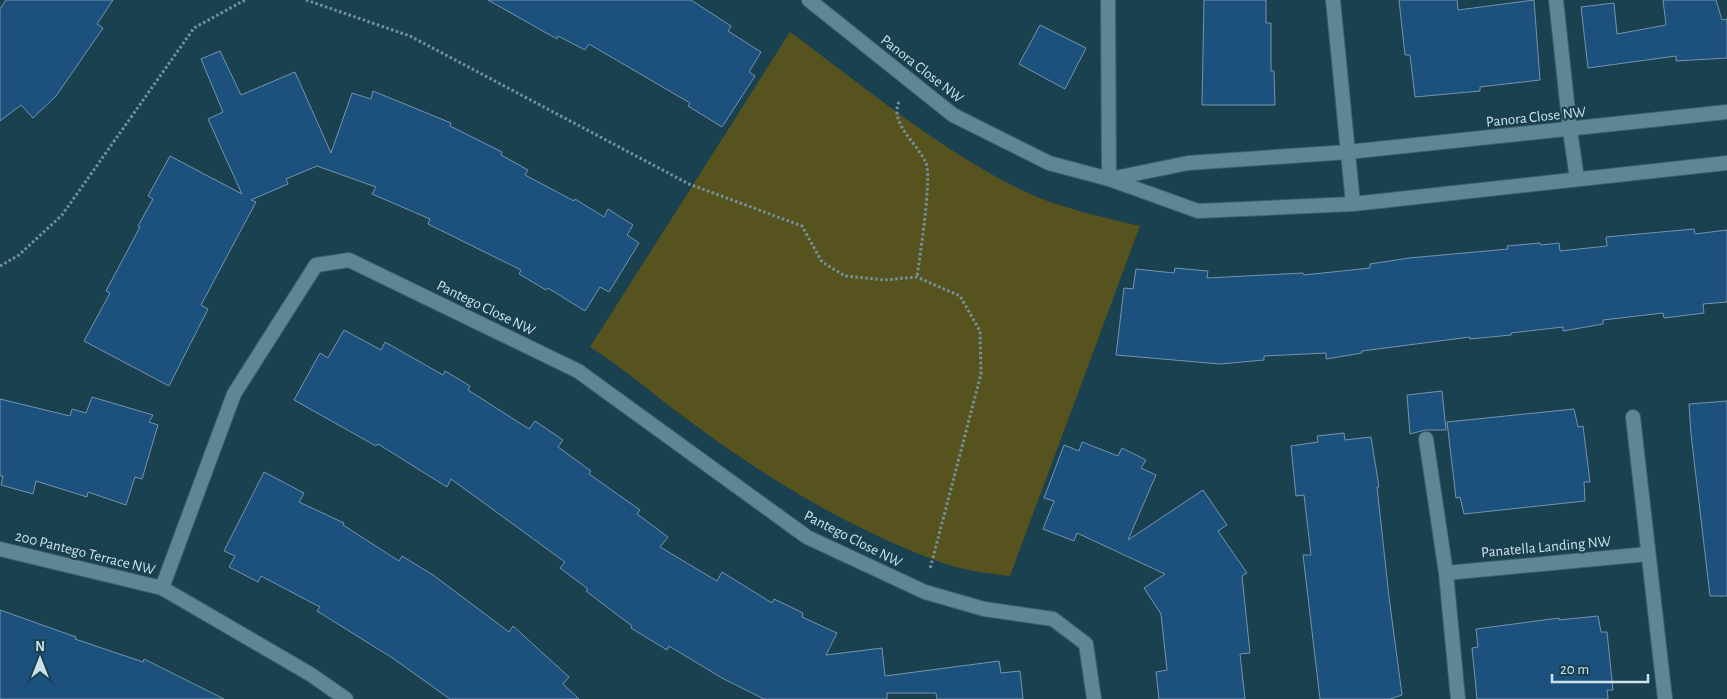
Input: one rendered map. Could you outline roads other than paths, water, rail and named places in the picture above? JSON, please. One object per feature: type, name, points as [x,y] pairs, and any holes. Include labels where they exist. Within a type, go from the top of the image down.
[{"type":"street","name":"Panora Close NW","points":[[809,0],[953,115],[1049,163],[1109,179],[1198,212],[1353,204],[1727,163]]},
{"type":"street","points":[[1108,0],[1109,179]]},
{"type":"street","points":[[1333,0],[1353,204]]},
{"type":"street","points":[[1556,0],[1570,130],[1578,179]]},
{"type":"street","name":"Panora Close NW","points":[[1109,179],[1188,163],[1348,152],[1727,112]]},
{"type":"street","name":"Pantego Close NW","points":[[162,588],[234,394],[316,265],[350,260],[578,372],[807,537],[925,592],[984,609],[1053,620],[1086,644],[1094,699]]},
{"type":"street","points":[[1633,417],[1665,699]]},
{"type":"street","points":[[1426,439],[1446,573],[1458,699]]},
{"type":"street","name":"200 Pantego Terrace NW","points":[[0,549],[162,588]]},
{"type":"street","name":"Panatella Landing NW","points":[[1446,573],[1648,554]]},
{"type":"street","points":[[162,588],[310,674],[346,699]]}]
